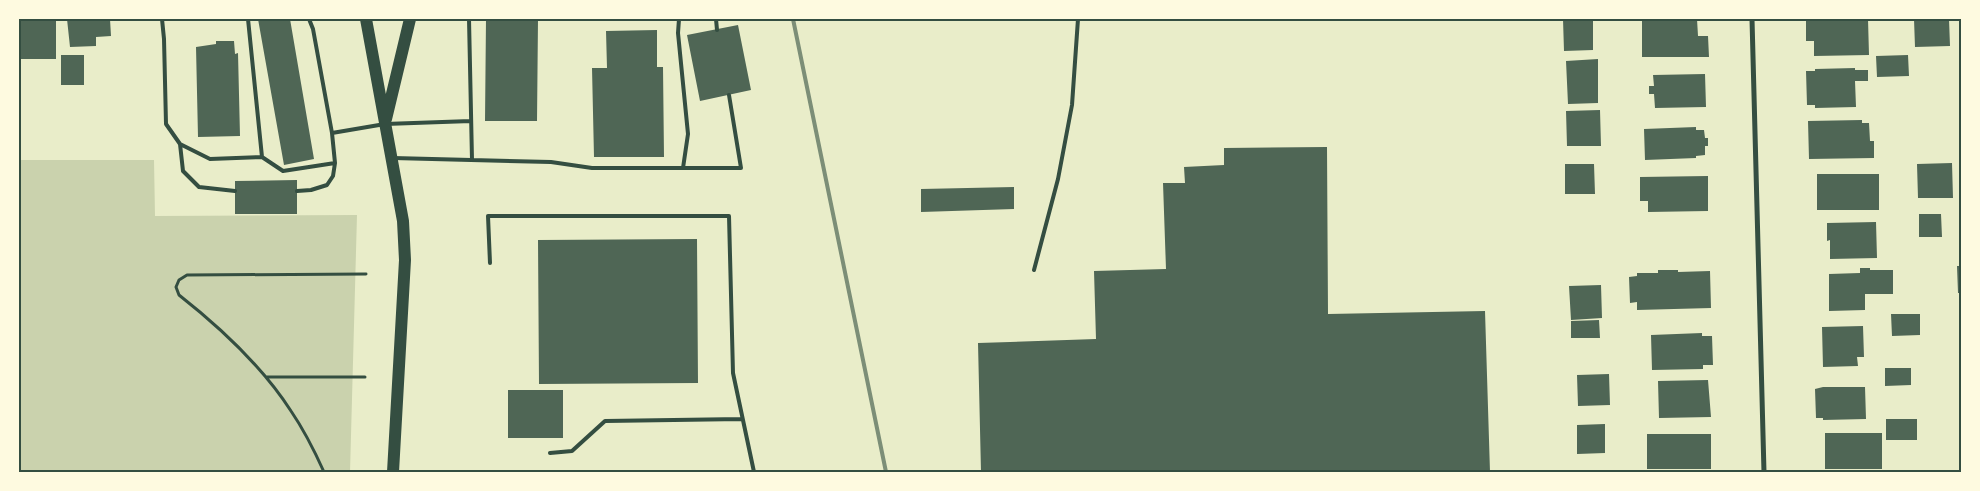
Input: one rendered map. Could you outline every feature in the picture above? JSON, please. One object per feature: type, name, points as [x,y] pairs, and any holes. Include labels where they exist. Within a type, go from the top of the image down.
[{"type":"main road","points":[[366,19],[402,221],[405,260],[393,472]]},
{"type":"main road","points":[[385,124],[410,19]]},
{"type":"street","points":[[1752,19],[1764,472]]},
{"type":"lane","points":[[162,19],[166,124],[180,144],[210,159],[262,157],[283,171],[335,163]]},
{"type":"lane","points":[[248,19],[262,157]]},
{"type":"lane","points":[[297,191],[311,190],[328,185],[333,176],[335,163],[332,134],[313,29],[309,19]]},
{"type":"lane","points":[[469,19],[472,160]]},
{"type":"lane","points":[[679,19],[678,33],[688,134],[683,168]]},
{"type":"lane","points":[[716,19],[717,30]]},
{"type":"lane","points":[[1034,270],[1058,179],[1072,104],[1078,19]]},
{"type":"lane","points":[[390,158],[552,162],[592,168],[741,168],[729,95]]},
{"type":"lane","points":[[332,134],[385,124],[471,121]]},
{"type":"lane","points":[[180,144],[183,171],[199,187],[235,191]]},
{"type":"lane","points":[[490,263],[488,216],[728,216],[733,373],[754,472]]},
{"type":"lane","points":[[550,453],[572,451],[605,422],[742,419]]},
{"type":"path","points":[[324,472],[292,411],[265,377],[230,338],[179,295],[176,287],[180,280],[187,275],[366,274]]},
{"type":"path","points":[[265,377],[365,377]]},
{"type":"green space","points":[[19,160],[154,160],[155,216],[357,215],[350,472],[19,472]]},
{"type":"building","points":[[19,19],[56,19],[56,59],[19,59]]},
{"type":"building","points":[[67,19],[110,19],[111,36],[96,37],[96,46],[70,47]]},
{"type":"building","points":[[258,19],[290,19],[314,159],[284,165]]},
{"type":"building","points":[[486,19],[538,19],[537,121],[485,121]]},
{"type":"building","points":[[1563,19],[1593,19],[1593,50],[1564,51]]},
{"type":"building","points":[[1642,19],[1697,19],[1698,36],[1708,36],[1709,57],[1642,57]]},
{"type":"building","points":[[1806,19],[1868,19],[1869,55],[1814,56],[1814,41],[1806,41]]},
{"type":"building","points":[[1914,19],[1949,19],[1950,46],[1915,47]]},
{"type":"building","points":[[738,25],[751,90],[700,101],[687,35]]},
{"type":"building","points":[[657,30],[657,67],[663,67],[664,157],[594,157],[592,68],[607,68],[606,31]]},
{"type":"building","points":[[216,41],[234,41],[235,54],[238,53],[240,136],[198,137],[196,47],[216,44]]},
{"type":"building","points":[[61,55],[84,55],[84,85],[61,85]]},
{"type":"building","points":[[1908,55],[1909,76],[1877,77],[1876,56]]},
{"type":"building","points":[[1598,59],[1598,103],[1568,104],[1566,61]]},
{"type":"building","points":[[1855,68],[1855,70],[1868,70],[1868,81],[1855,81],[1856,107],[1815,108],[1815,105],[1807,105],[1806,71]]},
{"type":"building","points":[[1705,74],[1706,107],[1655,108],[1654,94],[1649,94],[1649,86],[1654,86],[1653,75]]},
{"type":"building","points":[[1600,110],[1601,146],[1567,146],[1566,111]]},
{"type":"building","points":[[1862,120],[1862,123],[1869,123],[1870,141],[1874,141],[1874,158],[1809,159],[1808,121]]},
{"type":"building","points":[[1696,127],[1696,130],[1704,130],[1705,138],[1708,138],[1708,146],[1705,146],[1705,155],[1696,156],[1696,158],[1645,160],[1644,129]]},
{"type":"building","points":[[1327,147],[1328,314],[1485,311],[1490,472],[981,472],[978,343],[1096,339],[1094,271],[1166,269],[1163,183],[1185,183],[1184,167],[1224,165],[1224,148]]},
{"type":"building","points":[[1952,163],[1953,198],[1918,198],[1917,164]]},
{"type":"building","points":[[1565,164],[1594,164],[1595,194],[1565,194]]},
{"type":"building","points":[[1817,174],[1879,174],[1879,210],[1817,210]]},
{"type":"building","points":[[1708,176],[1708,211],[1648,212],[1648,201],[1640,201],[1640,177]]},
{"type":"building","points":[[297,180],[297,214],[235,214],[235,181]]},
{"type":"building","points":[[1014,187],[1014,209],[921,212],[921,189]]},
{"type":"building","points":[[1919,214],[1941,214],[1942,237],[1919,237]]},
{"type":"building","points":[[1876,222],[1877,258],[1830,259],[1830,240],[1827,241],[1827,223]]},
{"type":"building","points":[[697,239],[698,383],[539,384],[538,240]]},
{"type":"building","points":[[1957,266],[1961,266],[1961,293],[1958,293]]},
{"type":"building","points":[[1860,268],[1893,270],[1893,294],[1865,294],[1865,310],[1829,311],[1829,274],[1860,273]]},
{"type":"building","points":[[1658,270],[1678,270],[1678,272],[1710,271],[1711,308],[1637,310],[1637,302],[1630,303],[1629,277],[1637,276],[1637,273],[1658,273]]},
{"type":"building","points":[[1601,285],[1602,318],[1571,320],[1569,286]]},
{"type":"building","points":[[1891,314],[1920,314],[1920,335],[1892,336]]},
{"type":"building","points":[[1599,320],[1600,338],[1571,338],[1571,321]]},
{"type":"building","points":[[1863,326],[1864,357],[1857,357],[1858,366],[1823,367],[1822,327]]},
{"type":"building","points":[[1702,333],[1702,336],[1712,336],[1713,365],[1703,365],[1703,369],[1652,370],[1651,335]]},
{"type":"building","points":[[1885,368],[1911,368],[1911,385],[1885,386]]},
{"type":"building","points":[[1609,374],[1610,405],[1578,406],[1577,375]]},
{"type":"building","points":[[1708,380],[1711,417],[1659,418],[1658,381]]},
{"type":"building","points":[[1823,387],[1865,387],[1866,419],[1823,420],[1823,418],[1816,418],[1815,389]]},
{"type":"building","points":[[508,390],[563,390],[563,438],[508,438]]},
{"type":"building","points":[[1886,419],[1917,419],[1917,440],[1886,440]]},
{"type":"building","points":[[1605,424],[1605,453],[1577,454],[1577,425]]},
{"type":"building","points":[[1825,433],[1882,433],[1882,469],[1825,469]]},
{"type":"building","points":[[1647,434],[1711,434],[1711,469],[1647,469]]},
{"type":"railway","points":[[793,19],[886,472]]}]
